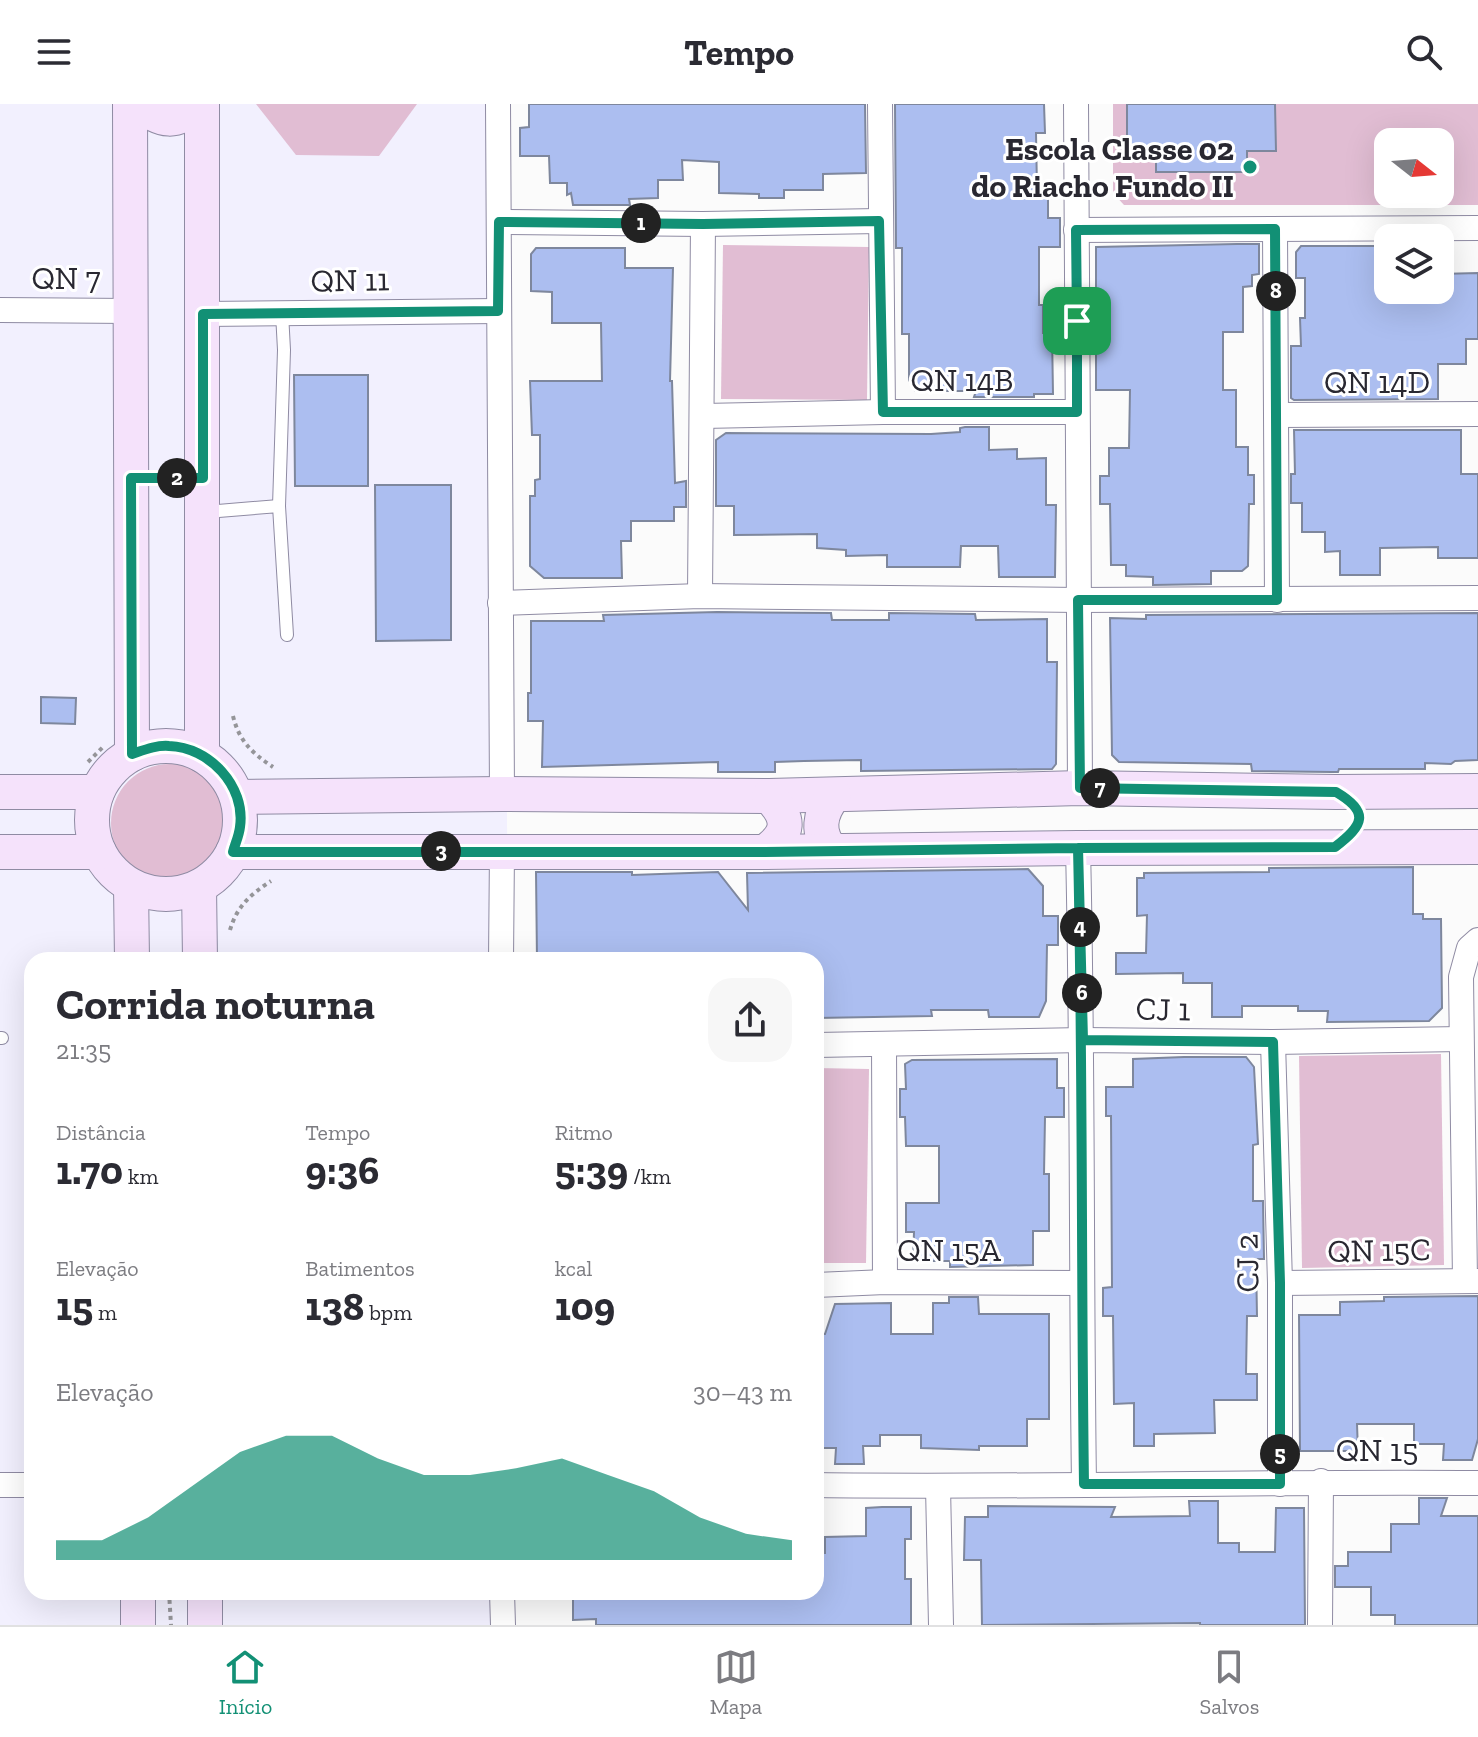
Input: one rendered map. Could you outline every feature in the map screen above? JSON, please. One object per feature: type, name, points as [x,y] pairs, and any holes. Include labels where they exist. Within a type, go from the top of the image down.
[{"type":"main road","points":[[0,792],[91,778],[117,764],[120,745],[131,311],[130,104]]},
{"type":"main road","points":[[138,104],[162,118],[175,119],[200,104]]},
{"type":"main road","points":[[200,104],[202,755]]},
{"type":"main road","points":[[91,778],[93,833],[99,852],[112,871],[131,886],[153,894],[176,894],[199,887],[219,872],[233,852],[240,825],[237,797],[223,772],[202,755],[185,748],[120,745]]},
{"type":"main road","points":[[237,797],[502,794],[769,796],[1080,788],[1478,791]]},
{"type":"main road","points":[[1335,847],[1353,833],[1360,817],[1351,801],[1336,792]]},
{"type":"main road","points":[[832,851],[820,832],[825,806],[834,795]]},
{"type":"main road","points":[[765,852],[783,835],[785,824],[783,814],[769,796]]},
{"type":"main road","points":[[233,852],[1478,847]]},
{"type":"main road","points":[[0,852],[99,852]]},
{"type":"main road","points":[[131,886],[132,952]]},
{"type":"main road","points":[[199,887],[200,952]]},
{"type":"main road","points":[[138,1600],[138,1625]]},
{"type":"main road","points":[[205,1600],[205,1625]]},
{"type":"street","points":[[498,104],[502,794]]},
{"type":"street","points":[[880,104],[883,412]]},
{"type":"street","points":[[1076,104],[1080,788]]},
{"type":"street","points":[[499,222],[703,224],[879,221]]},
{"type":"street","points":[[700,596],[703,224]]},
{"type":"street","points":[[1076,230],[1478,228]]},
{"type":"street","points":[[1275,229],[1277,600]]},
{"type":"street","name":"QN 7","points":[[0,310],[131,311]]},
{"type":"street","name":"QN 11","points":[[203,314],[498,311]]},
{"type":"street","name":"QN 14B","points":[[703,416],[1077,412]]},
{"type":"street","name":"QN 14D","points":[[1277,415],[1478,414]]},
{"type":"street","points":[[500,603],[700,596],[1078,600],[1478,598]]},
{"type":"street","points":[[1078,848],[1083,1040],[1081,1283],[1084,1484]]},
{"type":"street","points":[[501,952],[502,850]]},
{"type":"street","points":[[1471,1281],[1461,1039],[1464,961],[1469,948],[1478,940]]},
{"type":"street","name":"CJ 1","points":[[824,1045],[1083,1040],[1273,1042],[1461,1039]]},
{"type":"street","name":"CJ 2","points":[[1273,1042],[1280,1283],[1280,1484]]},
{"type":"street","points":[[884,1044],[885,1282]]},
{"type":"street","name":"QN 15C","points":[[1280,1283],[1471,1281]]},
{"type":"street","name":"QN 15A","points":[[824,1285],[1081,1283]]},
{"type":"street","points":[[1320,1625],[1321,1481]]},
{"type":"street","name":"QN 15","points":[[824,1485],[938,1487],[1321,1481],[1478,1483]]},
{"type":"street","points":[[0,1485],[24,1485]]},
{"type":"street","points":[[938,1487],[941,1625]]},
{"type":"street","points":[[502,1600],[503,1625]]},
{"type":"lane","points":[[282,313],[284,350],[279,506],[287,635]]},
{"type":"lane","points":[[202,513],[279,506]]},
{"type":"path","points":[[91,778],[104,745],[120,745]]},
{"type":"path","points":[[169,1600],[171,1625]]},
{"type":"shaded area","points":[[0,104],[502,104],[508,952],[24,952],[24,1600],[513,1600],[514,1625],[0,1625]]},
{"type":"shaded area","points":[[256,104],[417,104],[379,156],[296,155]]},
{"type":"shaded area","name":"Escola Classe 02 do Riacho Fundo II","points":[[1113,104],[1478,104],[1478,205],[1454,205],[1454,128],[1374,128],[1374,205],[1124,205],[1113,193]]},
{"type":"shaded area","points":[[723,245],[869,247],[867,400],[721,399]]},
{"type":"shaded area","points":[[170,764],[193,768],[212,781],[225,800],[229,823],[225,846],[212,865],[193,878],[170,882],[147,878],[128,865],[115,846],[111,823],[115,800],[128,781],[147,768]]},
{"type":"shaded area","points":[[1441,1054],[1444,1265],[1302,1268],[1299,1056]]},
{"type":"shaded area","points":[[824,1068],[869,1069],[866,1263],[824,1263]]},
{"type":"building","points":[[529,104],[865,104],[866,173],[823,174],[823,190],[784,190],[784,198],[759,198],[759,194],[719,193],[719,162],[682,160],[683,180],[658,180],[658,198],[629,199],[630,205],[573,205],[571,193],[567,195],[567,183],[550,183],[549,156],[520,156],[520,128],[529,127]]},
{"type":"building","points":[[895,104],[1044,104],[1045,133],[1036,133],[1037,190],[1048,190],[1048,218],[1060,218],[1060,247],[1039,247],[1039,305],[1043,305],[1043,333],[1052,333],[1053,394],[974,397],[976,391],[915,391],[909,380],[909,334],[902,334],[902,248],[896,248]]},
{"type":"building","points":[[1127,104],[1275,104],[1276,151],[1247,151],[1247,172],[1156,172],[1156,152],[1127,152]]},
{"type":"building","points":[[1259,244],[1259,274],[1252,275],[1252,286],[1243,287],[1243,332],[1223,332],[1223,390],[1236,390],[1236,447],[1248,447],[1248,475],[1254,475],[1254,504],[1249,504],[1248,566],[1242,571],[1211,571],[1211,584],[1153,585],[1153,577],[1126,576],[1126,565],[1111,565],[1110,504],[1100,504],[1100,476],[1109,476],[1109,448],[1129,448],[1130,390],[1096,390],[1096,247]]},
{"type":"building","points":[[1301,246],[1374,246],[1374,304],[1454,304],[1454,274],[1478,273],[1478,339],[1466,339],[1466,364],[1438,364],[1438,399],[1291,398],[1291,346],[1301,346],[1300,318],[1305,318],[1305,278],[1296,278],[1296,252]]},
{"type":"building","points":[[536,248],[625,248],[625,268],[673,268],[670,381],[675,483],[686,481],[686,507],[674,507],[674,521],[631,521],[631,541],[621,541],[622,578],[544,578],[530,566],[530,496],[535,496],[535,480],[540,479],[540,435],[532,435],[530,381],[602,381],[601,323],[552,323],[552,292],[531,291],[531,254]]},
{"type":"building","points":[[294,375],[368,375],[368,486],[295,486]]},
{"type":"building","points":[[965,427],[989,427],[989,450],[1017,449],[1017,459],[1046,458],[1046,505],[1056,505],[1055,577],[999,577],[998,546],[961,546],[960,567],[887,567],[887,555],[846,556],[846,550],[817,548],[817,534],[734,535],[734,506],[716,506],[716,440],[726,433],[931,434],[960,432],[960,428]]},
{"type":"building","points":[[1294,430],[1461,430],[1461,474],[1478,474],[1478,558],[1438,558],[1438,547],[1380,548],[1380,575],[1340,575],[1340,551],[1325,552],[1325,532],[1302,532],[1302,503],[1291,503],[1291,474],[1295,474]]},
{"type":"building","points":[[375,485],[451,485],[451,640],[376,641]]},
{"type":"building","points":[[831,613],[832,620],[889,620],[889,613],[975,614],[976,620],[1047,619],[1047,662],[1057,662],[1056,764],[1052,769],[861,771],[861,760],[804,761],[775,762],[775,772],[718,772],[718,762],[542,767],[543,721],[528,721],[531,621],[604,621],[603,615]]},
{"type":"building","points":[[1478,613],[1478,760],[1451,764],[1425,763],[1425,769],[1252,771],[1251,764],[1119,762],[1112,755],[1110,618],[1146,619],[1146,615]]},
{"type":"building","points":[[41,697],[76,698],[75,724],[41,723]]},
{"type":"building","points":[[1413,867],[1413,914],[1423,914],[1423,919],[1441,919],[1442,1008],[1429,1021],[1327,1022],[1328,1011],[1298,1011],[1298,1006],[1242,1006],[1242,1017],[1212,1017],[1212,983],[1183,983],[1183,973],[1116,974],[1116,953],[1146,953],[1147,915],[1137,916],[1137,878],[1144,878],[1144,873]]},
{"type":"building","points":[[1028,869],[1043,886],[1043,916],[1058,916],[1058,945],[1047,945],[1046,1001],[1039,1017],[989,1017],[988,1010],[931,1010],[932,1016],[824,1018],[824,952],[537,952],[536,872],[632,872],[632,875],[718,872],[748,910],[747,873]]},
{"type":"building","points":[[1246,1057],[1254,1067],[1258,1144],[1253,1145],[1253,1201],[1263,1201],[1264,1259],[1256,1259],[1257,1316],[1247,1316],[1246,1374],[1257,1374],[1257,1400],[1214,1400],[1215,1433],[1154,1434],[1154,1446],[1134,1446],[1134,1403],[1114,1404],[1113,1316],[1103,1316],[1103,1288],[1112,1287],[1111,1116],[1106,1116],[1106,1087],[1133,1087],[1133,1059]]},
{"type":"building","points":[[1057,1059],[1057,1088],[1064,1088],[1064,1117],[1045,1117],[1044,1174],[1049,1174],[1049,1231],[1033,1231],[1033,1265],[950,1267],[950,1261],[913,1261],[914,1232],[906,1232],[906,1203],[939,1203],[939,1146],[906,1146],[905,1117],[900,1117],[900,1089],[906,1089],[905,1064],[912,1060]]},
{"type":"building","points":[[1478,1296],[1478,1439],[1472,1460],[1443,1460],[1444,1444],[1414,1444],[1414,1424],[1357,1424],[1358,1451],[1300,1451],[1299,1315],[1340,1315],[1340,1302],[1384,1301],[1384,1297]]},
{"type":"building","points":[[949,1297],[978,1297],[979,1314],[1049,1314],[1049,1419],[1027,1419],[1027,1446],[979,1446],[979,1450],[921,1448],[921,1435],[880,1435],[880,1446],[863,1446],[864,1464],[835,1464],[836,1448],[824,1448],[824,1334],[835,1304],[891,1303],[891,1334],[933,1334],[933,1303],[949,1303]]},
{"type":"building","points":[[1419,1498],[1447,1498],[1441,1516],[1478,1516],[1478,1625],[1395,1625],[1395,1615],[1371,1615],[1371,1587],[1335,1587],[1335,1566],[1348,1566],[1348,1552],[1391,1552],[1391,1524],[1419,1524]]},
{"type":"building","points":[[1189,1501],[1218,1501],[1218,1543],[1239,1543],[1239,1552],[1275,1552],[1276,1508],[1304,1508],[1305,1625],[982,1625],[981,1560],[964,1560],[965,1517],[988,1517],[988,1506],[1115,1507],[1111,1517],[1190,1516]]},
{"type":"building","points":[[911,1507],[911,1539],[905,1539],[905,1579],[911,1579],[911,1625],[596,1625],[596,1619],[573,1620],[573,1600],[824,1600],[825,1537],[866,1536],[866,1508]]},
{"type":"place","name":"Escola Classe 02 do Riacho Fundo II","points":[[1250,167]]},
{"type":"route","points":[[1077,321],[1076,230],[1275,229],[1277,600],[1078,600],[1080,788],[1336,792],[1358,809],[1358,826],[1335,847],[1078,848],[1080,944],[1083,1040],[1081,1283],[1084,1484],[1280,1484],[1280,1283],[1273,1042],[1083,1040],[1078,848],[765,852],[233,852],[240,825],[237,797],[223,772],[202,755],[185,748],[167,745],[132,754],[131,478],[203,478],[203,314],[498,311],[499,222],[703,224],[879,221],[883,412],[1077,412],[1077,321]]}]
